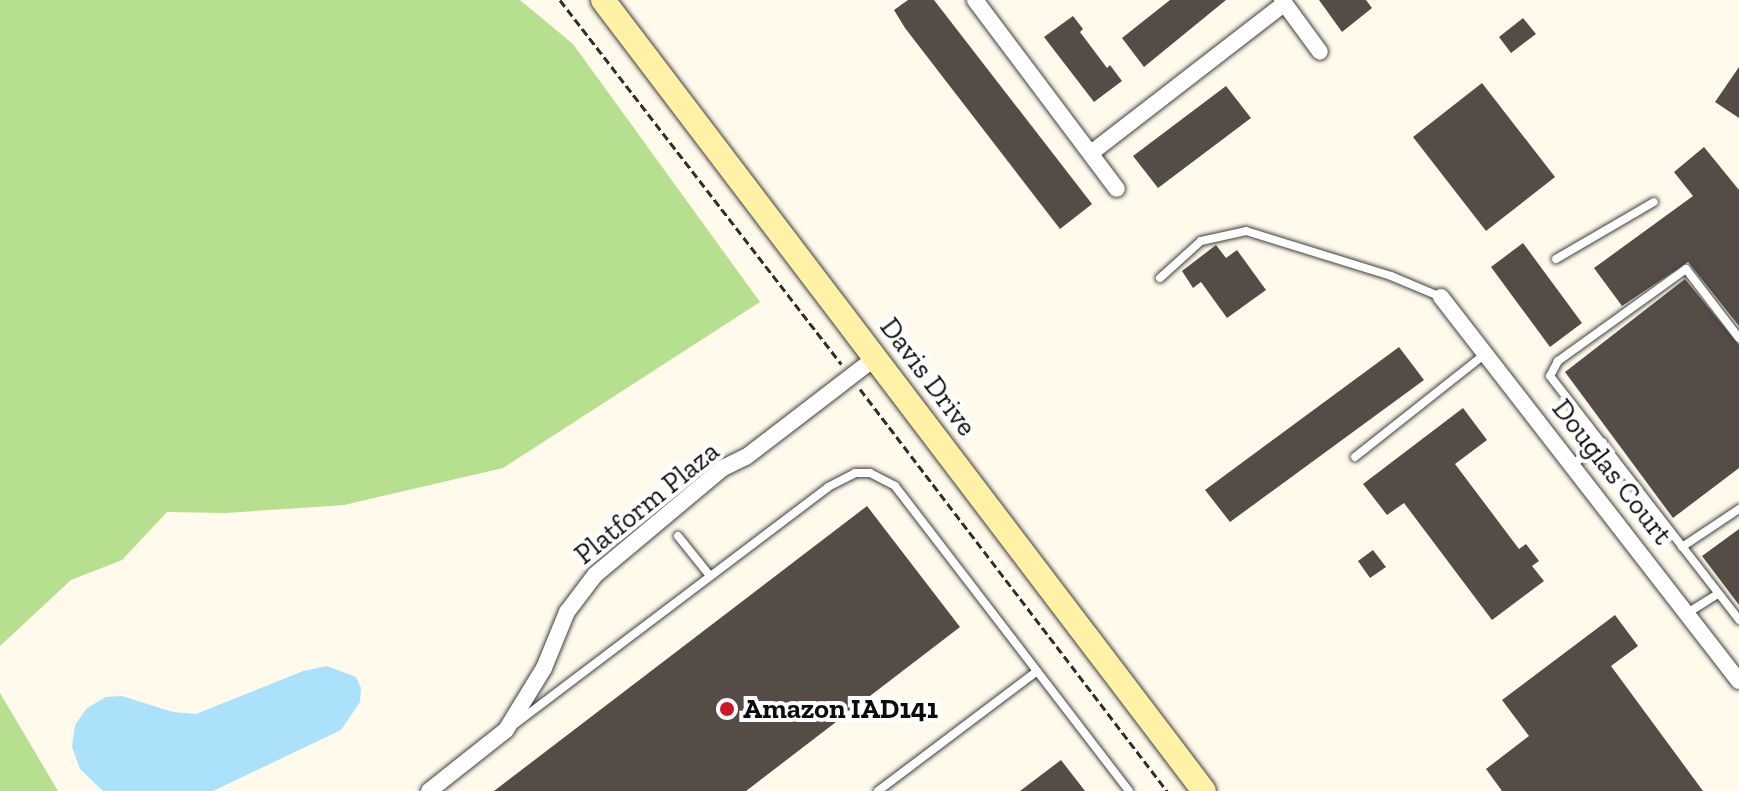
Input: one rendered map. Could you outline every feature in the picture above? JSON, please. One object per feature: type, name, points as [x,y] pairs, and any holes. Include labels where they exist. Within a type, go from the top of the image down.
[{"type":"street","name":"Davis Drive","points":[[603,0],[1204,791]]},
{"type":"street","points":[[975,0],[1117,189]]},
{"type":"street","points":[[1091,153],[1283,2],[1320,52]]},
{"type":"street","name":"Douglas Court","points":[[1441,297],[1737,672]]},
{"type":"street","name":"Platform Plaza","points":[[429,791],[506,730],[544,668],[567,612],[595,575],[723,468],[746,457],[875,358]]},
{"type":"lane","points":[[1556,259],[1654,202]]},
{"type":"lane","points":[[1160,278],[1201,241],[1246,231],[1391,276],[1441,297]]},
{"type":"lane","points":[[1739,338],[1686,269],[1558,361],[1550,376],[1739,620]]},
{"type":"lane","points":[[1355,457],[1486,353]]},
{"type":"lane","points":[[1573,464],[1603,442]]},
{"type":"lane","points":[[506,730],[835,482],[855,473],[870,473],[895,486],[1129,791]]},
{"type":"lane","points":[[1682,547],[1739,509]]},
{"type":"lane","points":[[678,536],[710,576]]},
{"type":"lane","points":[[1689,612],[1718,594]]},
{"type":"lane","points":[[878,791],[1037,671]]},
{"type":"path","points":[[560,0],[1167,791]]},
{"type":"green space","points":[[0,0],[520,0],[573,44],[760,302],[503,468],[344,505],[226,513],[167,512],[122,560],[71,580],[0,646]]},
{"type":"green space","points":[[0,693],[58,791],[0,791]]},
{"type":"water","points":[[327,666],[356,677],[361,688],[360,702],[341,730],[213,791],[103,791],[80,769],[72,747],[75,725],[87,708],[106,697],[122,696],[173,712],[196,714],[303,671]]},
{"type":"building","points":[[908,0],[934,0],[1092,204],[1060,229],[905,28],[894,10]]},
{"type":"building","points":[[1170,0],[1226,0],[1144,67],[1122,38]]},
{"type":"building","points":[[1319,0],[1366,0],[1372,8],[1342,32]]},
{"type":"building","points":[[1073,16],[1083,29],[1080,32],[1107,68],[1110,65],[1122,81],[1094,102],[1044,37]]},
{"type":"building","points":[[1523,18],[1536,34],[1511,53],[1499,37]]},
{"type":"building","points":[[1739,67],[1739,118],[1715,102]]},
{"type":"building","points":[[1482,83],[1555,177],[1486,231],[1413,137]]},
{"type":"building","points":[[1226,86],[1251,118],[1158,188],[1133,156]]},
{"type":"building","points":[[1704,147],[1739,190],[1739,326],[1688,262],[1622,306],[1594,268],[1693,196],[1674,172]]},
{"type":"building","points":[[1523,243],[1582,323],[1550,347],[1491,267]]},
{"type":"building","points":[[1216,245],[1226,258],[1237,250],[1266,290],[1227,318],[1201,282],[1193,288],[1182,271]]},
{"type":"building","points":[[1685,279],[1739,345],[1739,468],[1673,518],[1565,372]]},
{"type":"building","points":[[1399,347],[1424,380],[1230,522],[1205,490]]},
{"type":"building","points":[[1463,408],[1487,440],[1455,464],[1519,549],[1526,544],[1539,561],[1532,566],[1544,581],[1492,620],[1404,503],[1387,515],[1363,484]]},
{"type":"building","name":"Amazon IAD141","points":[[867,506],[960,627],[746,791],[494,791]]},
{"type":"building","points":[[1739,529],[1739,605],[1702,556]]},
{"type":"building","points":[[1373,550],[1386,567],[1370,578],[1358,561]]},
{"type":"building","points":[[1615,615],[1638,646],[1611,666],[1703,791],[1502,791],[1486,769],[1529,736],[1502,700]]},
{"type":"building","points":[[1061,760],[1085,791],[1020,791]]},
{"type":"place","name":"Amazon IAD141","points":[[727,709]]}]
